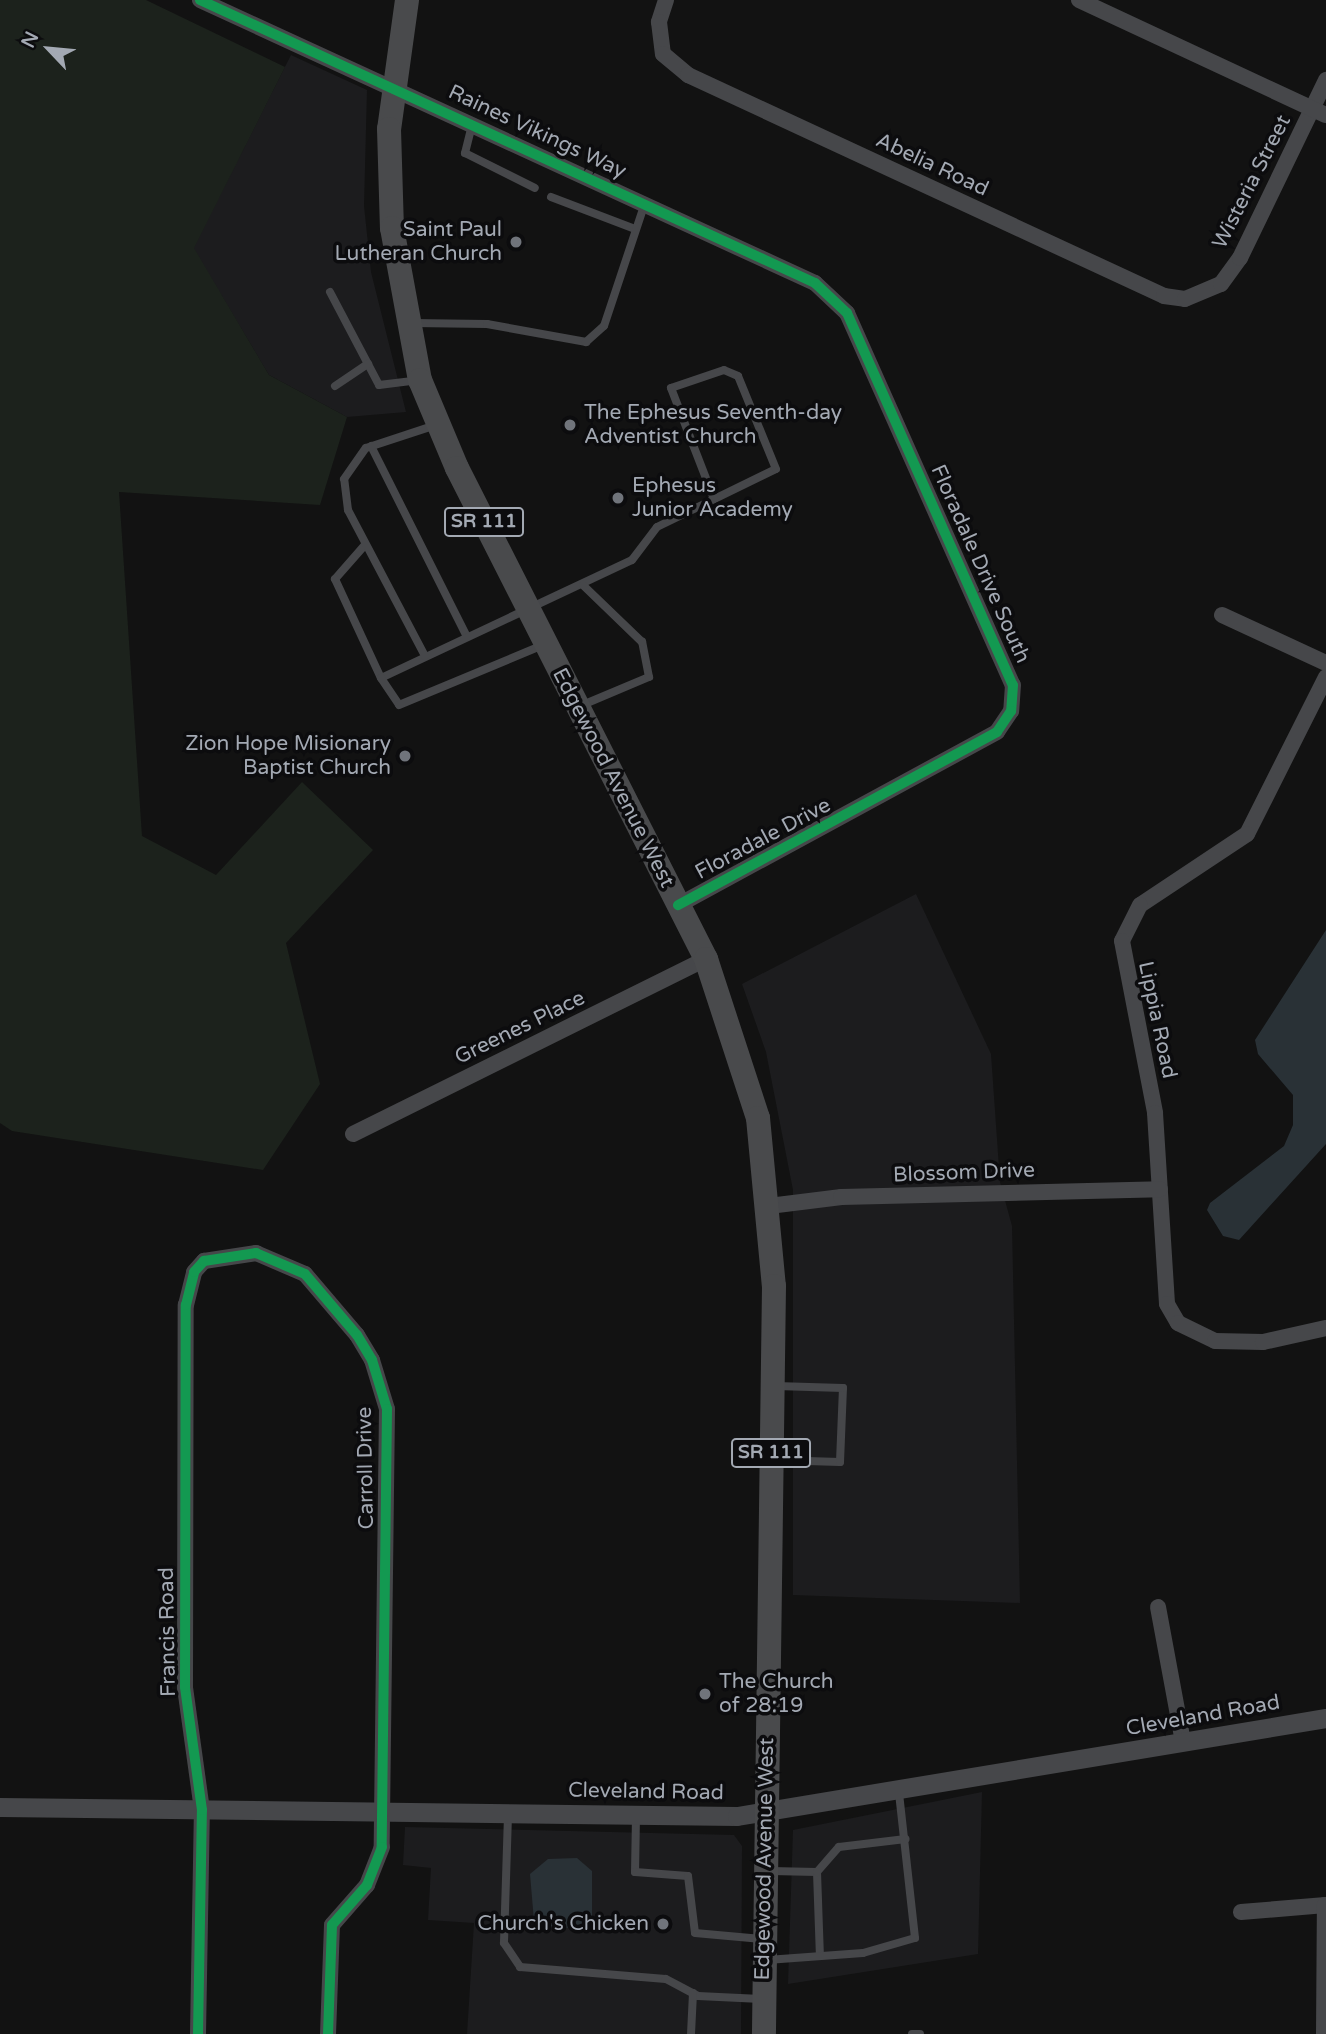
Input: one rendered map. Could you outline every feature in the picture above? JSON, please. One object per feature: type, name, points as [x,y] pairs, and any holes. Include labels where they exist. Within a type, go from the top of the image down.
[{"type":"main road","name":"Edgewood Avenue West","points":[[407,0],[393,88],[392,228],[407,323],[420,380],[529,612],[706,959],[748,1077],[769,1206],[772,1386],[764,2034]]},
{"type":"street","name":"Raines Vikings Way","points":[[201,0],[473,123],[815,283],[848,313]]},
{"type":"street","name":"Abelia Road","points":[[666,0],[659,39],[673,66],[1164,296],[1205,295]]},
{"type":"street","points":[[1079,0],[1319,112]]},
{"type":"street","name":"Wisteria Street","points":[[1205,295],[1240,258],[1319,112],[1326,80]]},
{"type":"street","name":"Floradale Drive South","points":[[848,313],[1014,699],[997,732],[866,805]]},
{"type":"street","points":[[1222,615],[1326,663]]},
{"type":"street","name":"Lippia Road","points":[[1326,677],[1247,834],[1140,905],[1122,941],[1155,1113],[1160,1189],[1161,1284],[1178,1322],[1215,1341],[1263,1342],[1326,1328]]},
{"type":"street","name":"Floradale Drive","points":[[678,905],[866,805]]},
{"type":"street","name":"Greenes Place","points":[[353,1134],[706,959]]},
{"type":"street","name":"Blossom Drive","points":[[769,1206],[841,1197],[1160,1189]]},
{"type":"street","name":"Carroll Drive","points":[[194,1272],[218,1254],[256,1253],[289,1262],[356,1335],[382,1385],[387,1409],[384,1810],[378,1861],[332,1925],[328,2034]]},
{"type":"street","name":"Francis Road","points":[[194,1272],[186,1305],[185,1687],[202,1810],[198,2034]]},
{"type":"street","points":[[1158,1606],[1184,1742]]},
{"type":"street","name":"Cleveland Road","points":[[0,1807],[765,1813],[899,1793],[1326,1718]]},
{"type":"street","points":[[1241,1912],[1325,1905],[1324,2034]]},
{"type":"lane","points":[[473,123],[465,153],[535,188]]},
{"type":"lane","points":[[551,197],[635,229]]},
{"type":"lane","points":[[407,323],[487,324],[586,342],[597,336],[645,203]]},
{"type":"lane","points":[[330,292],[379,385],[420,380]]},
{"type":"lane","points":[[335,386],[368,364]]},
{"type":"lane","points":[[381,678],[466,635],[529,612],[632,560],[657,527],[776,469],[738,376],[724,370],[671,388],[714,499]]},
{"type":"lane","points":[[425,656],[364,546],[348,510],[344,479],[370,446],[439,425]]},
{"type":"lane","points":[[370,446],[466,635]]},
{"type":"lane","points":[[364,546],[335,579],[381,678],[399,705],[545,644]]},
{"type":"lane","points":[[578,707],[649,677],[642,642],[583,585]]},
{"type":"lane","points":[[771,1460],[840,1462],[843,1388],[772,1386]]},
{"type":"lane","points":[[636,1814],[635,1872],[688,1876],[695,1933],[764,1950],[820,1956],[888,1949],[915,1938],[899,1793]]},
{"type":"lane","points":[[508,1813],[504,1942],[520,1967],[666,1979],[693,1993],[764,1999]]},
{"type":"lane","points":[[820,1956],[817,1872],[839,1847],[906,1839]]},
{"type":"lane","points":[[765,1871],[817,1872]]},
{"type":"lane","points":[[691,2034],[693,1993]]},
{"type":"lane","points":[[912,2034],[920,2034]]},
{"type":"shaded area","points":[[0,0],[146,0],[285,67],[194,248],[269,375],[347,417],[320,505],[119,492],[142,836],[216,875],[302,782],[373,850],[286,943],[320,1084],[263,1170],[12,1131],[0,1123]]},
{"type":"shaded area","points":[[291,55],[367,90],[364,206],[371,272],[406,412],[347,417],[269,375],[193,248]]},
{"type":"shaded area","points":[[916,894],[991,1054],[1000,1182],[1012,1226],[1020,1603],[793,1595],[793,1190],[766,1052],[742,984]]},
{"type":"shaded area","points":[[1326,930],[1326,1144],[1239,1240],[1223,1236],[1207,1210],[1210,1203],[1284,1146],[1293,1125],[1293,1095],[1258,1054],[1255,1040]]},
{"type":"shaded area","points":[[982,1792],[978,1954],[788,1984],[793,1830]]},
{"type":"shaded area","points":[[405,1827],[734,1835],[742,1846],[741,2034],[467,2034],[474,1923],[428,1920],[431,1868],[403,1865]]},
{"type":"shaded area","points":[[577,1858],[592,1871],[592,1918],[585,1927],[542,1929],[534,1921],[530,1874],[548,1859]]},
{"type":"cycle path","points":[[200,0],[815,283],[847,313],[1013,685],[1011,711],[997,732],[678,905]]},
{"type":"cycle path","points":[[198,2034],[202,1810],[185,1687],[186,1305],[194,1272],[204,1261],[256,1253],[305,1274],[357,1335],[372,1360],[387,1409],[382,1847],[367,1885],[332,1925],[328,2034]]},
{"type":"place","name":"Saint Paul Lutheran Church","points":[[516,242]]},
{"type":"place","name":"The Ephesus Seventh-day Adventist Church","points":[[570,425]]},
{"type":"place","name":"Ephesus Junior Academy","points":[[618,498]]},
{"type":"place","name":"Zion Hope Misionary Baptist Church","points":[[405,756]]},
{"type":"place","name":"The Church of 28:19","points":[[705,1694]]},
{"type":"place","name":"Church's Chicken","points":[[663,1924]]}]
